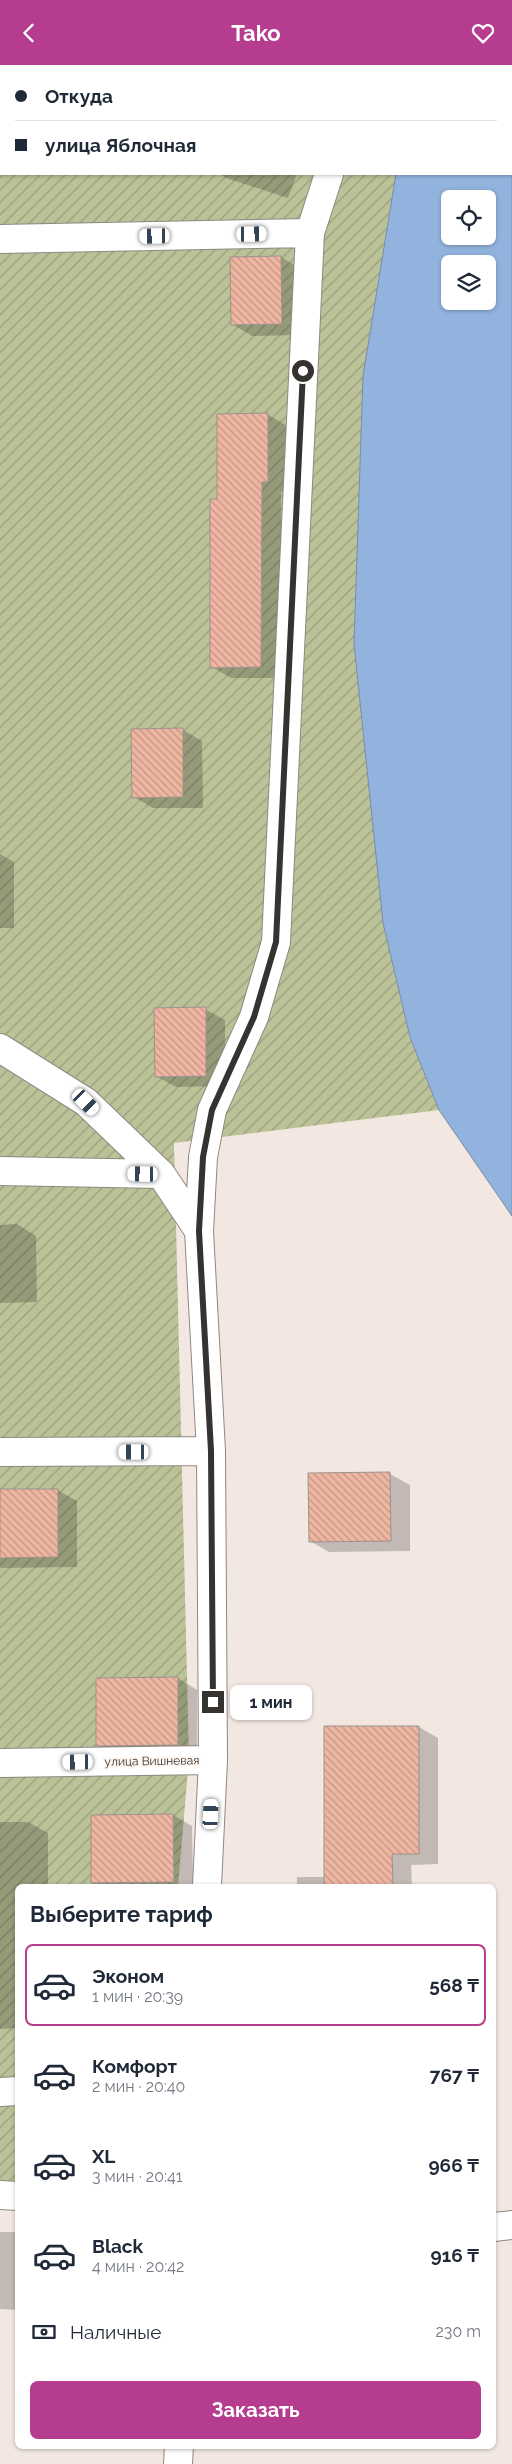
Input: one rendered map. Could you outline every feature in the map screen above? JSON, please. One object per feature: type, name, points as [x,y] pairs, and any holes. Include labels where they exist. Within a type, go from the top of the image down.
[{"type":"street","points":[[208,1884],[213,1760],[211,1451],[199,1231],[203,1157],[212,1110],[254,1017],[276,942],[310,233],[329,175]]},
{"type":"street","points":[[0,239],[310,233]]},
{"type":"street","points":[[0,1049],[86,1102],[161,1174],[199,1231]]},
{"type":"street","points":[[0,1171],[161,1174]]},
{"type":"street","points":[[0,1452],[211,1451]]},
{"type":"street","name":"улица Вишневая","points":[[0,1763],[213,1760]]},
{"type":"street","points":[[0,2092],[15,2091]]},
{"type":"street","points":[[0,2195],[15,2196]]},
{"type":"street","points":[[496,2227],[512,2225]]},
{"type":"street","points":[[178,2464],[179,2449]]},
{"type":"green space","points":[[0,175],[396,175],[363,376],[354,644],[383,923],[410,1037],[439,1110],[174,1143],[189,1759],[178,1884],[15,1884],[15,2188],[0,2189]]},
{"type":"water","points":[[396,175],[512,175],[512,1216],[439,1110],[410,1037],[383,923],[354,644],[363,376]]},
{"type":"building","points":[[281,256],[282,324],[231,325],[230,257]]},
{"type":"building","points":[[268,413],[268,482],[262,482],[261,667],[210,668],[210,499],[217,499],[217,414]]},
{"type":"building","points":[[183,728],[183,797],[132,798],[131,729]]},
{"type":"building","points":[[206,1007],[206,1076],[155,1077],[154,1008]]},
{"type":"building","points":[[390,1472],[391,1541],[309,1542],[308,1473]]},
{"type":"building","points":[[0,1489],[58,1489],[58,1557],[0,1558]]},
{"type":"building","points":[[178,1677],[178,1745],[96,1746],[96,1678]]},
{"type":"building","points":[[324,1726],[419,1726],[419,1854],[392,1854],[393,1884],[324,1884]]},
{"type":"building","points":[[173,1814],[174,1882],[91,1883],[91,1815]]},
{"type":"route","points":[[213,1702],[211,1451],[199,1231],[203,1157],[212,1110],[254,1017],[276,942],[303,371]]}]
